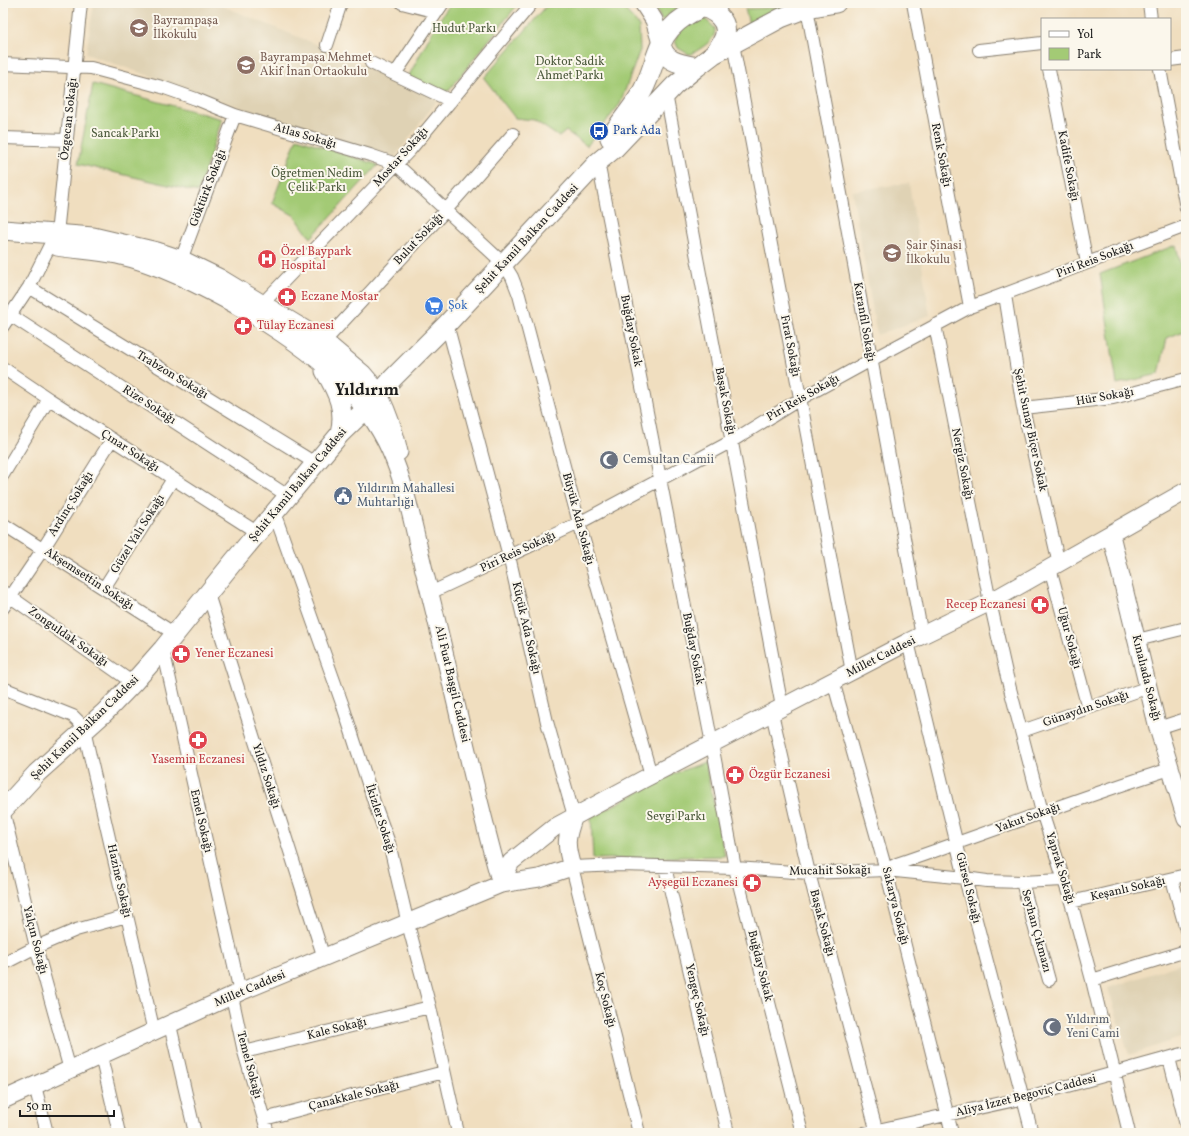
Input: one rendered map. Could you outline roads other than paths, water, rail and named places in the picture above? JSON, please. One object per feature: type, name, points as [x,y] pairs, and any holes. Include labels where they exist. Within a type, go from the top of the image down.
[{"type":"main road","points":[[643,3],[654,20],[662,50],[668,58],[681,64],[697,67]]},
{"type":"main road","name":"Şehit Kamil Balkan Caddesi","points":[[3,810],[37,773],[105,712],[133,683],[163,649],[274,512],[340,434],[366,409],[504,264],[598,162],[615,148],[666,94],[714,54],[781,18],[807,8],[836,3]]},
{"type":"main road","points":[[705,4],[717,14],[724,25],[725,34],[714,54]]},
{"type":"main road","name":"Şehit Kamil Balkan Caddesi","points":[[598,162],[612,135],[647,84],[661,43],[674,26],[705,4]]},
{"type":"main road","points":[[3,230],[116,254],[156,266],[181,276],[321,350],[362,374],[379,394],[388,414],[396,438],[401,461],[402,484]]},
{"type":"main road","points":[[3,242],[94,237],[157,252],[181,260],[218,278],[262,304],[321,350],[378,426],[390,451],[402,484]]},
{"type":"main road","points":[[321,350],[339,400],[342,415],[340,434]]},
{"type":"main road","name":"Ali Fuat Başgil Caddesi","points":[[402,484],[430,593],[487,835],[501,884]]},
{"type":"main road","name":"Millet Caddesi","points":[[501,884],[511,862],[545,834],[574,816],[833,681],[990,602],[1186,491]]},
{"type":"main road","name":"Kınalıada Sokağı","points":[[1110,535],[1158,728],[1186,816]]},
{"type":"main road","points":[[572,867],[567,850],[567,838],[574,816]]},
{"type":"main road","points":[[545,834],[561,843],[567,850]]},
{"type":"main road","points":[[487,835],[498,846],[511,853],[519,855]]},
{"type":"main road","name":"Millet Caddesi","points":[[3,1100],[236,994],[408,924],[501,884],[539,878],[572,867]]},
{"type":"street","name":"Özgecan Sokağı","points":[[3,326],[29,288],[54,240],[67,140],[81,3]]},
{"type":"street","points":[[327,45],[341,3]]},
{"type":"street","points":[[395,74],[440,8],[402,3]]},
{"type":"street","name":"Mostar Sokağı","points":[[262,304],[396,164],[451,101],[532,3]]},
{"type":"street","name":"Renk Sokağı","points":[[912,3],[970,307]]},
{"type":"street","points":[[1149,3],[1151,18]]},
{"type":"street","name":"Karanfil Sokağı","points":[[807,8],[871,360],[915,639]]},
{"type":"street","name":"Fırat Sokağı","points":[[733,44],[852,672]]},
{"type":"street","points":[[979,50],[1041,44]]},
{"type":"street","points":[[1171,60],[1186,58]]},
{"type":"street","points":[[371,63],[451,101]]},
{"type":"street","name":"Atlas Sokağı","points":[[3,64],[91,68],[162,87],[196,99],[235,116],[396,164],[504,264]]},
{"type":"street","name":"Kadife Sokağı","points":[[1049,70],[1087,263]]},
{"type":"street","points":[[1160,70],[1186,208]]},
{"type":"street","name":"Başak Sokağı","points":[[666,94],[732,441],[777,710],[809,873],[877,1132]]},
{"type":"street","name":"Göktürk Sokağı","points":[[181,260],[235,116]]},
{"type":"street","name":"Bulut Sokağı","points":[[321,350],[513,134]]},
{"type":"street","points":[[3,138],[67,140]]},
{"type":"street","name":"Buğday Sokak","points":[[598,162],[735,868],[802,1133]]},
{"type":"street","name":"Piri Reis Sokağı","points":[[430,593],[579,523],[732,441],[800,399],[970,307],[1186,226]]},
{"type":"street","name":"Büyük Ada Sokağı","points":[[504,264],[512,277],[519,295],[579,523],[651,775]]},
{"type":"street","name":"Trabzon Sokağı","points":[[29,288],[315,463]]},
{"type":"street","name":"Şehit Sunay Biçer Sokak","points":[[1005,295],[1023,408],[1054,566]]},
{"type":"street","name":"Rize Sokağı","points":[[10,315],[288,496]]},
{"type":"street","name":"Küçük Ada Sokağı","points":[[447,324],[509,556],[547,722],[574,816]]},
{"type":"street","name":"Nergiz Sokağı","points":[[935,325],[990,602]]},
{"type":"street","name":"Çınar Sokağı","points":[[3,368],[258,533]]},
{"type":"street","name":"Hür Sokağı","points":[[1023,408],[1113,398],[1186,379]]},
{"type":"street","points":[[3,475],[50,399]]},
{"type":"street","name":"Ardınç Sokağı","points":[[3,608],[6,594],[43,549],[112,439]]},
{"type":"street","name":"Güzel Yalı Sokağı","points":[[104,588],[173,479]]},
{"type":"street","name":"İkizler Sokağı","points":[[274,512],[343,706],[389,844],[430,1007],[458,1133]]},
{"type":"street","name":"Akşemsettin Sokağı","points":[[3,524],[175,634]]},
{"type":"street","name":"Uğur Sokağı","points":[[1054,566],[1088,708]]},
{"type":"street","name":"Zonguldak Sokağı","points":[[6,594],[133,683]]},
{"type":"street","name":"Yıldız Sokağı","points":[[208,594],[324,958]]},
{"type":"street","name":"Yaprak Sokağı","points":[[990,602],[1006,672],[1042,812],[1071,902],[1092,980],[1129,1133]]},
{"type":"street","points":[[1137,640],[1186,628]]},
{"type":"street","name":"Gürsel Sokağı","points":[[915,639],[965,878],[1032,1133]]},
{"type":"street","name":"Emel Sokağı","points":[[163,649],[236,994]]},
{"type":"street","name":"Sakarya Sokağı","points":[[833,681],[886,870],[952,1133]]},
{"type":"street","points":[[3,688],[73,716],[81,724],[84,730]]},
{"type":"street","name":"Günaydın Sokağı","points":[[1022,731],[1149,688]]},
{"type":"street","points":[[1158,728],[1186,719]]},
{"type":"street","name":"Hazine Sokağı","points":[[84,730],[154,1032]]},
{"type":"street","name":"Yakut Sokağı","points":[[886,870],[897,864],[957,844],[1042,812],[1170,769]]},
{"type":"street","name":"Yalçın Sokağı","points":[[3,810],[36,947],[70,1070]]},
{"type":"street","name":"Mucahit Sokağı","points":[[572,867],[621,865],[735,868],[809,873],[886,870],[987,881],[1022,882],[1063,880]]},
{"type":"street","name":"Koç Sokağı","points":[[572,867],[639,1133]]},
{"type":"street","name":"Yengeç Sokağı","points":[[665,867],[728,1133]]},
{"type":"street","name":"Keşanlı Sokağı","points":[[1071,902],[1186,875]]},
{"type":"street","points":[[1172,879],[1186,930]]},
{"type":"street","name":"Seyhan Çıkmazı","points":[[1022,882],[1049,980]]},
{"type":"street","points":[[3,964],[36,947],[76,930],[127,916]]},
{"type":"street","points":[[1092,980],[1186,951]]},
{"type":"street","name":"Temel Sokağı","points":[[236,994],[244,1052],[268,1133]]},
{"type":"street","name":"Kale Sokağı","points":[[244,1052],[430,1007]]},
{"type":"street","points":[[170,1024],[195,1133]]},
{"type":"street","name":"Aliya İzzet Begoviç Caddesi","points":[[864,1133],[877,1132],[948,1114],[1024,1098],[1186,1054]]},
{"type":"street","points":[[101,1056],[119,1133]]},
{"type":"street","points":[[1169,1058],[1186,1125]]},
{"type":"street","name":"Çanakkale Sokağı","points":[[264,1119],[444,1072]]},
{"type":"street","points":[[35,1086],[47,1133]]},
{"type":"place","name":"Bayrampaşa İlkokulu","points":[[139,28]]},
{"type":"place","name":"Bayrampaşa Mehmet Akif İnan Ortaokulu","points":[[246,65]]},
{"type":"place","name":"Park Ada","points":[[599,131]]},
{"type":"place","name":"Şair Şinasi İlkokulu","points":[[892,253]]},
{"type":"place","name":"Özel Baypark Hospital","points":[[267,259]]},
{"type":"place","name":"Eczane Mostar","points":[[287,297]]},
{"type":"place","name":"Şok","points":[[434,306]]},
{"type":"place","name":"Tülay Eczanesi","points":[[243,326]]},
{"type":"place","name":"Cemsultan Camii","points":[[609,460]]},
{"type":"place","name":"Yıldırım Mahallesi Muhtarlığı","points":[[343,496]]},
{"type":"place","name":"Recep Eczanesi","points":[[1040,605]]},
{"type":"place","name":"Yener Eczanesi","points":[[181,654]]},
{"type":"place","name":"Yasemin Eczanesi","points":[[198,740]]},
{"type":"place","name":"Özgür Eczanesi","points":[[735,775]]},
{"type":"place","name":"Ayşegül Eczanesi","points":[[752,883]]},
{"type":"place","name":"Yıldırım Yeni Cami","points":[[1052,1027]]},
{"type":"district","name":"Yıldırım","points":[[367,391]]},
{"type":"park label","name":"Hudut Parkı","points":[[464,29]]},
{"type":"park label","name":"Doktor Sadık Ahmet Parkı","points":[[570,69]]},
{"type":"park label","name":"Sancak Parkı","points":[[125,134]]},
{"type":"park label","name":"Öğretmen Nedim Çelik Parkı","points":[[317,181]]},
{"type":"park label","name":"Sevgi Parkı","points":[[676,817]]}]
